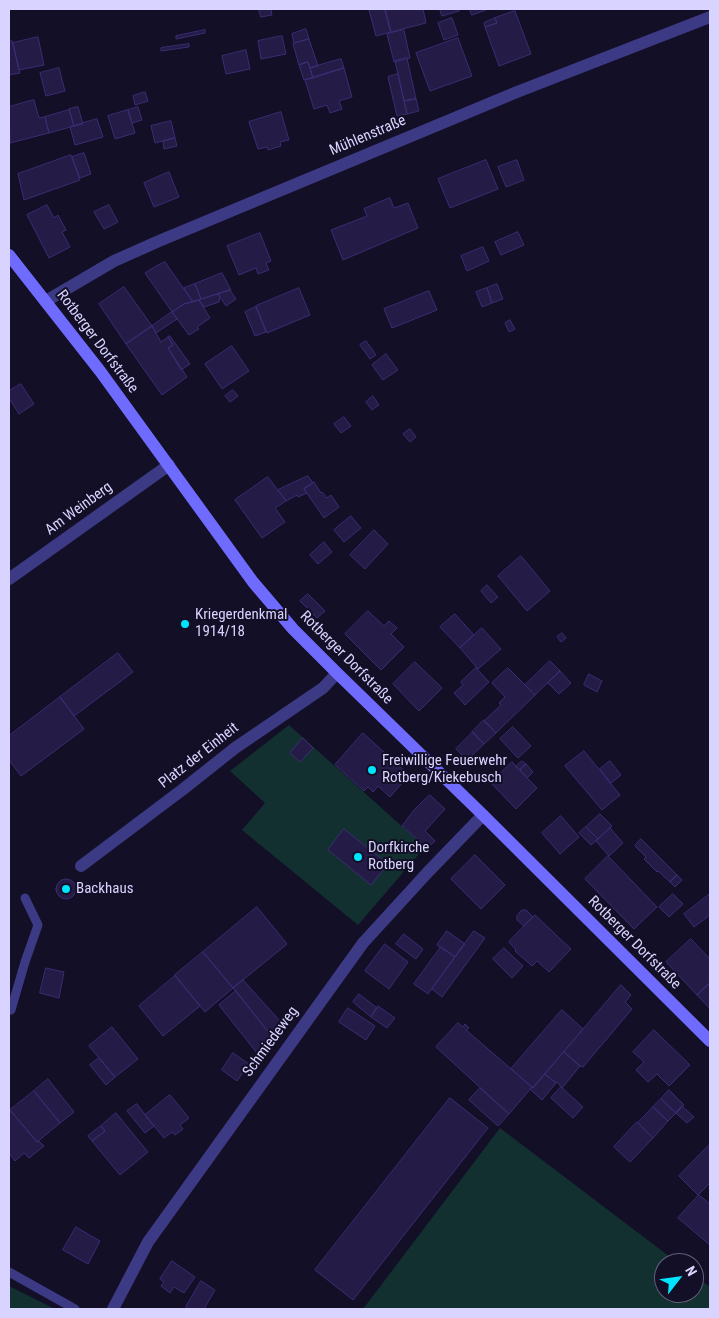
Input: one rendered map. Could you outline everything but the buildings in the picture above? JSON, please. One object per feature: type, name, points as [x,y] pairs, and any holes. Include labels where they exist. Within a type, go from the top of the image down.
[{"type":"main road","name":"Rotberger Dorfstraße","points":[[9,255],[100,371],[266,598],[293,629],[710,1041]]},
{"type":"street","name":"Mühlenstraße","points":[[46,301],[114,261],[159,241],[517,92],[710,17]]},
{"type":"street","name":"Am Weinberg","points":[[9,579],[169,465]]},
{"type":"street","name":"Platz der Einheit","points":[[81,866],[235,748],[323,688],[337,674]]},
{"type":"street","name":"Schmiedeweg","points":[[113,1309],[148,1242],[362,943],[483,815]]},
{"type":"lane","points":[[11,1010],[38,925],[25,898]]},
{"type":"lane","points":[[9,1272],[75,1309]]},
{"type":"green space","points":[[289,725],[425,847],[358,925],[242,830],[265,803],[230,771]]},
{"type":"green space","points":[[500,1128],[665,1253],[654,1253],[654,1303],[704,1303],[704,1282],[710,1287],[710,1309],[363,1309]]},
{"type":"green space","points":[[9,1286],[55,1309],[9,1309]]},
{"type":"place","name":"Kriegerdenkmal 1914/18","points":[[185,624]]},
{"type":"place","name":"Freiwillige Feuerwehr Rotberg/Kiekebusch","points":[[372,770]]},
{"type":"place","name":"Dorfkirche Rotberg","points":[[358,857]]},
{"type":"place","name":"Backhaus","points":[[66,889]]}]
